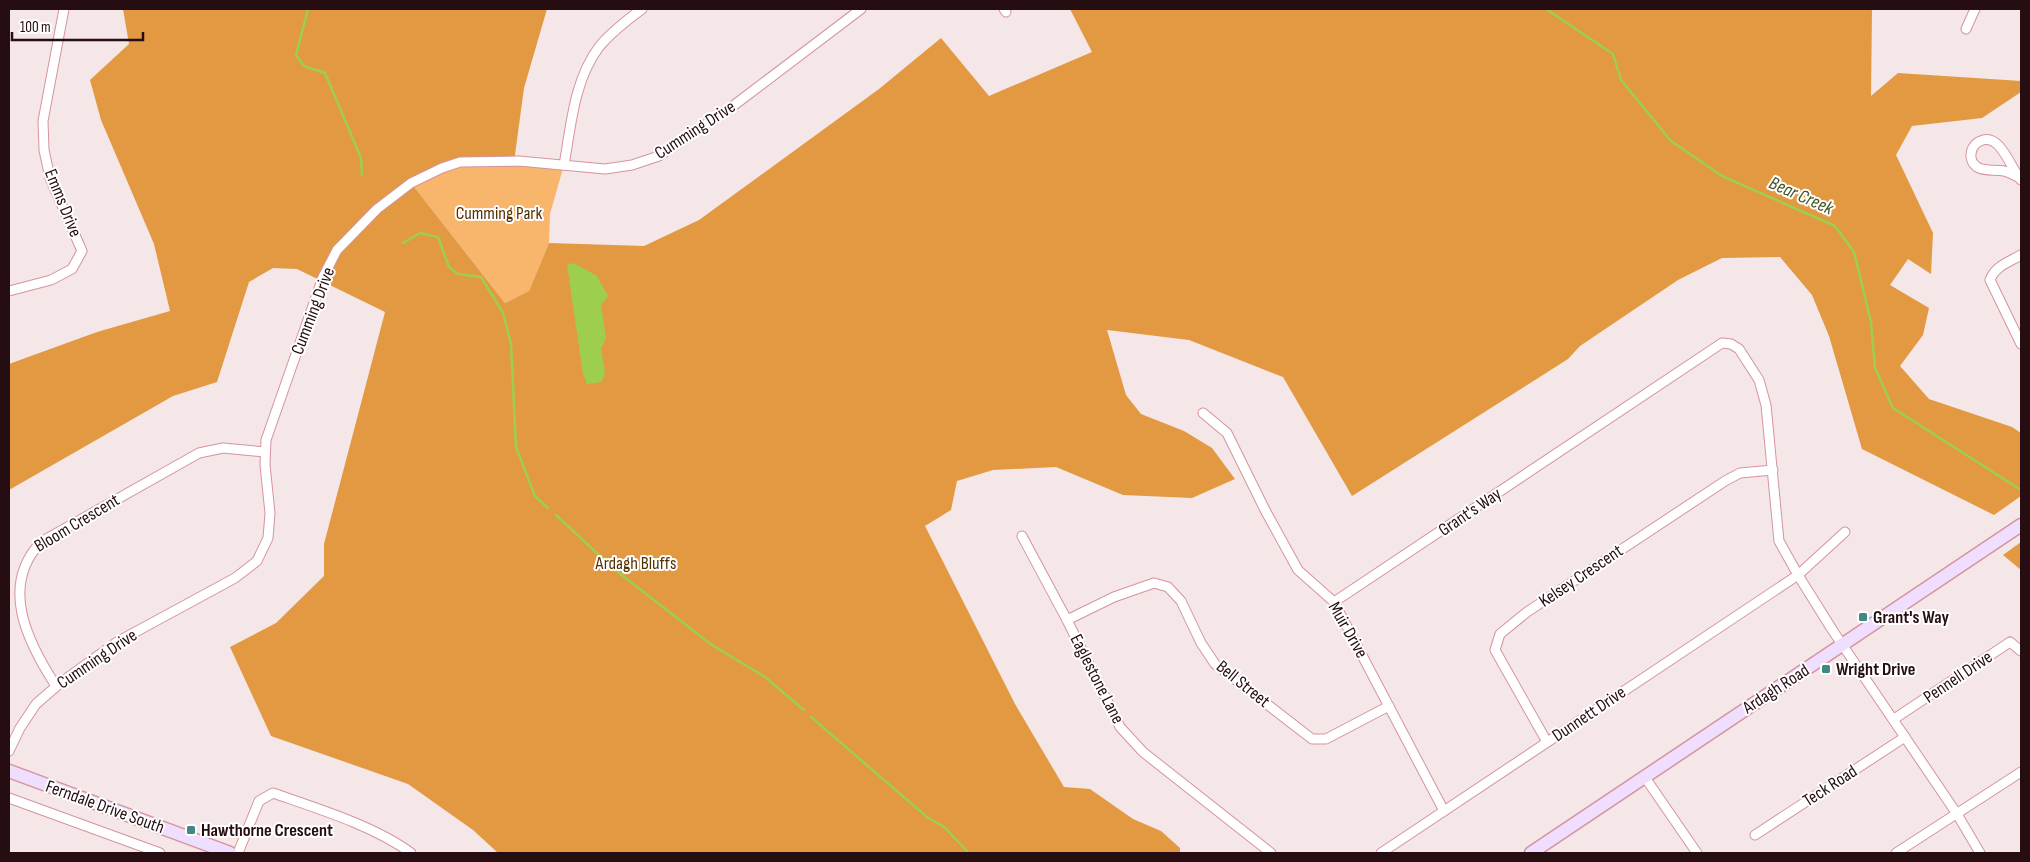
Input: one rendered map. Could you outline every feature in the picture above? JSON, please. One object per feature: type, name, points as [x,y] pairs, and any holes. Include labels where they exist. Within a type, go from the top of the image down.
[{"type":"street","name":"Emms Drive","points":[[9,291],[51,280],[72,269],[82,251],[50,178],[44,150],[43,121],[64,9]]},
{"type":"street","points":[[564,165],[578,89],[586,69],[599,47],[610,34],[642,9]]},
{"type":"street","name":"Cumming Drive","points":[[9,751],[20,728],[36,704],[56,686],[117,642],[235,578],[257,561],[268,538],[270,513],[265,465],[266,440],[323,277],[337,250],[377,209],[411,183],[442,168],[460,162],[519,161],[605,169],[632,165],[659,156],[733,106],[861,9]]},
{"type":"street","points":[[1966,29],[1975,9]]},
{"type":"street","points":[[1986,139],[1996,143],[2020,178],[2005,171],[1985,170],[1976,166],[1971,158],[1971,149],[1977,141],[1986,139]]},
{"type":"street","points":[[2021,255],[1998,268],[1990,280],[2021,344]]},
{"type":"street","name":"Grant's Way","points":[[1334,602],[1722,343],[1731,344],[1739,349],[1759,380],[1766,404],[1780,541],[1798,575],[1843,645]]},
{"type":"street","name":"Muir Drive","points":[[1203,413],[1227,433],[1265,510],[1298,570],[1334,602],[1444,811]]},
{"type":"street","name":"Bloom Crescent","points":[[56,686],[23,635],[11,608],[13,572],[27,554],[43,541],[200,452],[220,448],[265,452]]},
{"type":"street","name":"Kelsey Crescent","points":[[1547,742],[1496,650],[1500,634],[1527,612],[1725,481],[1740,473],[1773,470]]},
{"type":"street","name":"Ardagh Road","points":[[1531,853],[2021,525]]},
{"type":"street","name":"Dunnett Drive","points":[[1381,853],[1798,575],[1846,532]]},
{"type":"street","name":"Eaglestone Lane","points":[[1022,536],[1067,620],[1120,727],[1143,752],[1271,853]]},
{"type":"street","name":"Bell Street","points":[[1067,620],[1114,597],[1154,583],[1168,587],[1181,601],[1201,643],[1215,664],[1312,739],[1326,739],[1389,706]]},
{"type":"street","name":"Pennell Drive","points":[[1894,719],[2010,642],[2021,651]]},
{"type":"street","points":[[1843,645],[1957,814],[1980,853]]},
{"type":"street","name":"Teck Road","points":[[1755,835],[1905,738]]},
{"type":"street","name":"Ferndale Drive South","points":[[9,771],[230,853]]},
{"type":"street","points":[[1896,853],[2021,772]]},
{"type":"street","points":[[1644,776],[1697,853]]},
{"type":"street","points":[[238,853],[259,801],[273,793],[317,808],[395,842],[411,853]]},
{"type":"street","points":[[9,798],[160,853]]},
{"type":"green space","name":"Ardagh Bluffs","points":[[123,9],[547,9],[524,88],[514,162],[460,162],[411,183],[505,303],[529,291],[549,243],[644,246],[699,220],[879,89],[941,38],[989,96],[1092,52],[1070,9],[1872,9],[1871,96],[1898,73],[2021,81],[2021,92],[1982,118],[1912,126],[1896,155],[1933,233],[1931,274],[1908,259],[1890,285],[1929,308],[1923,335],[1900,366],[1929,399],[2012,427],[2021,433],[2021,496],[1994,515],[1862,449],[1829,336],[1812,295],[1780,257],[1722,258],[1678,280],[1580,346],[1568,359],[1352,496],[1283,377],[1189,340],[1107,330],[1126,395],[1141,414],[1184,431],[1212,448],[1235,479],[1192,498],[1123,495],[1056,467],[993,470],[957,481],[951,510],[925,526],[1015,704],[1064,787],[1090,789],[1133,819],[1161,831],[1180,848],[1180,853],[498,853],[473,830],[408,784],[271,736],[230,647],[276,623],[324,576],[324,544],[385,312],[297,269],[273,268],[249,282],[217,382],[173,396],[9,490],[9,364],[97,332],[170,311],[154,244],[101,120],[90,80],[129,44]]},
{"type":"green space","name":"Cumming Park","points":[[460,162],[564,165],[550,214],[549,243],[529,291],[505,303],[411,183]]},
{"type":"green space","points":[[2021,542],[2021,570],[2003,555]]},
{"type":"shaded area","points":[[574,263],[597,276],[608,296],[601,305],[606,338],[601,348],[605,372],[602,382],[587,384],[583,374],[567,265]]},
{"type":"waterway","points":[[308,9],[296,55],[304,66],[325,73],[361,158],[362,175]]},
{"type":"waterway","name":"Bear Creek","points":[[1546,9],[1613,54],[1621,80],[1671,141],[1722,176],[1835,226],[1854,252],[1871,322],[1875,368],[1893,408],[2021,490]]},
{"type":"waterway","points":[[403,243],[420,233],[438,237],[449,267],[458,274],[481,277],[503,313],[511,344],[516,447],[535,496],[548,508]]},
{"type":"waterway","points":[[556,515],[614,569],[712,645],[765,677],[804,710]]},
{"type":"waterway","points":[[811,717],[927,817],[944,827],[969,853]]},
{"type":"place","name":"Grant's Way","points":[[1863,617]]},
{"type":"place","name":"Wright Drive","points":[[1826,669]]},
{"type":"place","name":"Hawthorne Crescent","points":[[191,830]]}]
